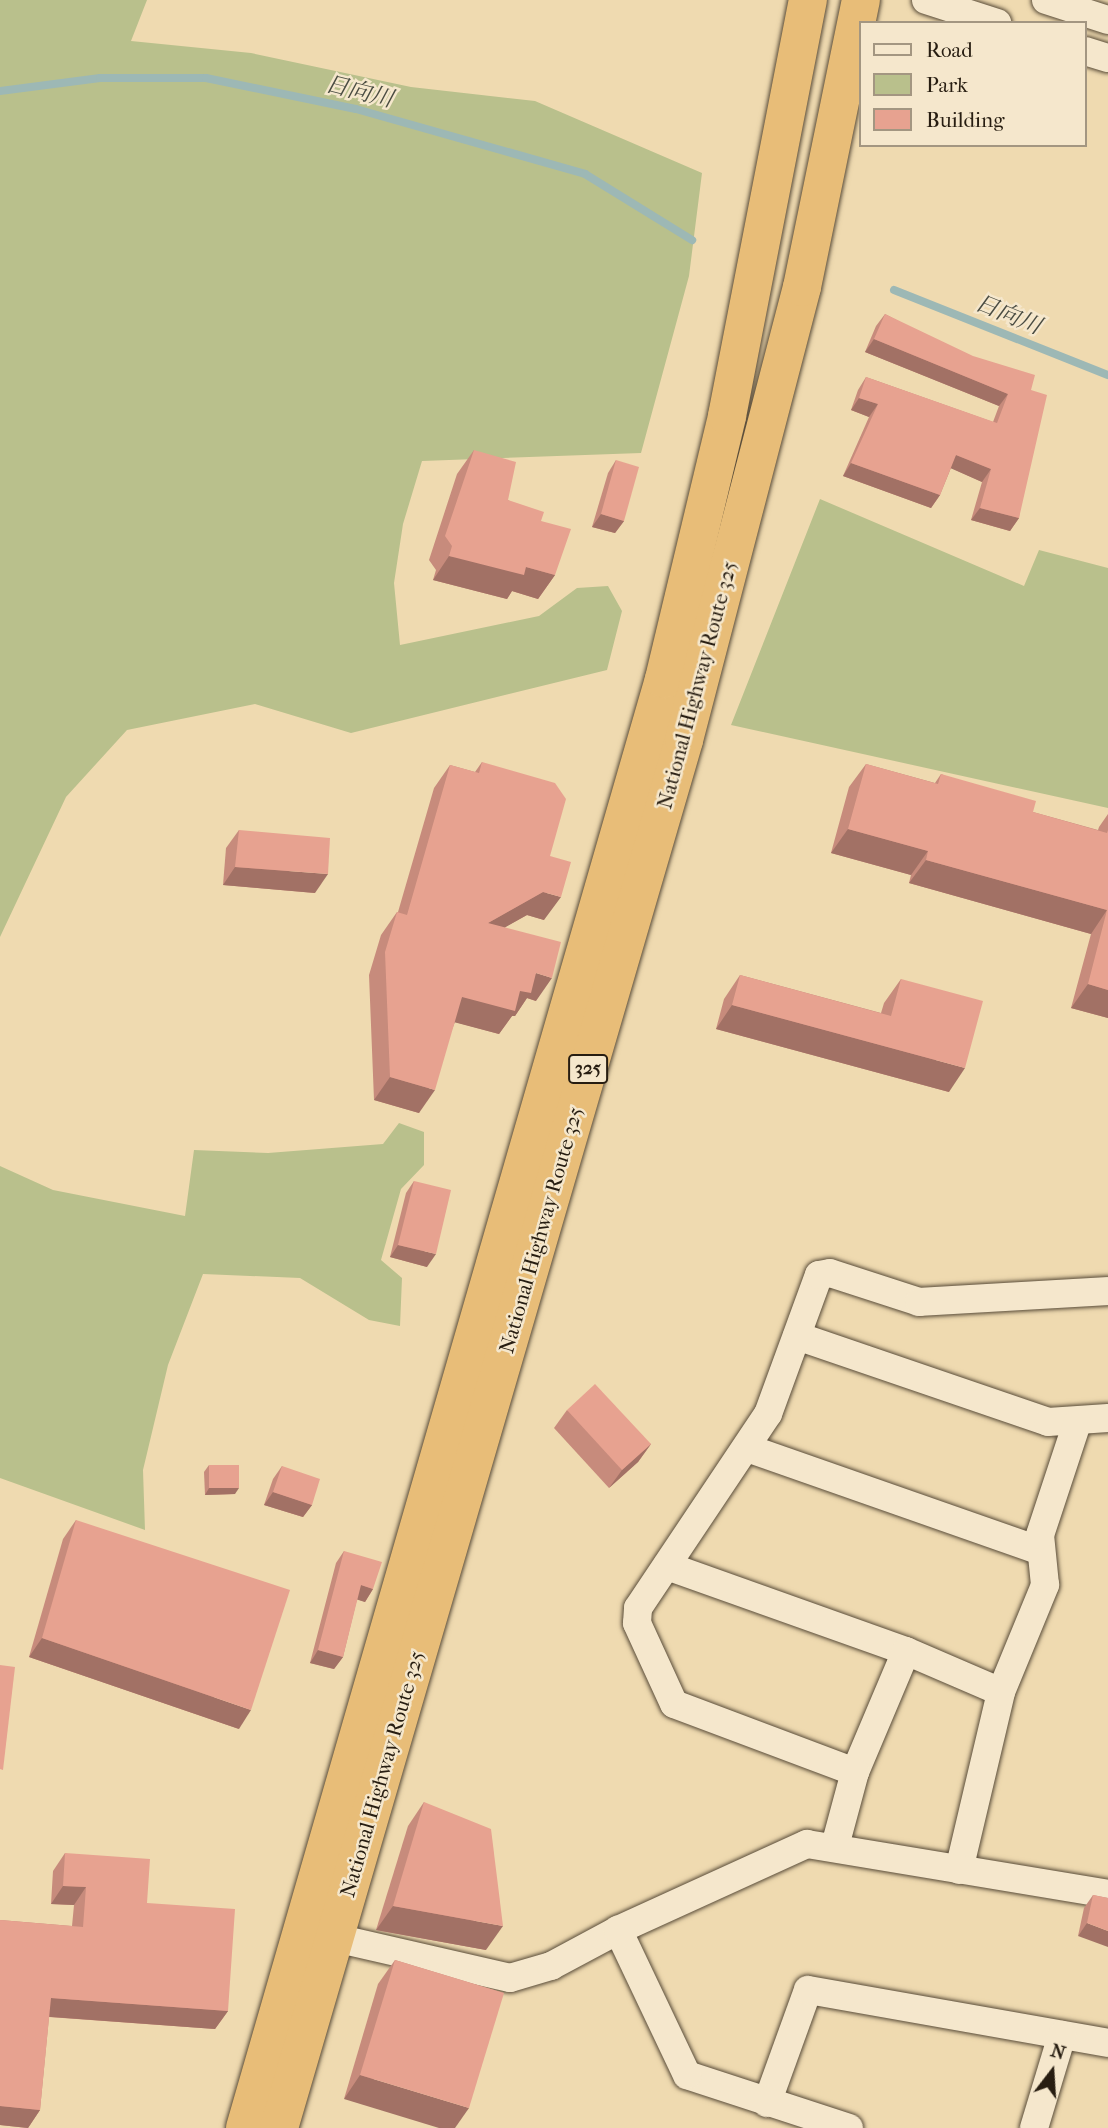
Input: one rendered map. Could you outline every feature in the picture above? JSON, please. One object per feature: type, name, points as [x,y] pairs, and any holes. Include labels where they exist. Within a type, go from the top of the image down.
[{"type":"highway","name":"National Highway Route 325","points":[[279,2128],[318,1934],[664,678],[727,416],[808,0]]},
{"type":"highway","name":"National Highway Route 325","points":[[245,2128],[318,1934],[684,740],[802,287],[861,0]]},
{"type":"street","points":[[926,0],[991,21]]},
{"type":"street","points":[[1046,0],[1108,20]]},
{"type":"street","points":[[1087,52],[1108,58]]},
{"type":"street","points":[[855,1772],[674,1704],[636,1616],[768,1415],[824,1272],[919,1301],[1108,1292]]},
{"type":"street","points":[[797,1336],[1048,1422],[1077,1423],[1108,1419]]},
{"type":"street","points":[[959,1870],[1001,1692],[1045,1585],[1047,1571],[1038,1550],[1077,1423]]},
{"type":"street","points":[[747,1448],[1038,1550]]},
{"type":"street","points":[[667,1566],[906,1651],[1001,1692]]},
{"type":"street","points":[[835,1846],[855,1772],[906,1651]]},
{"type":"street","points":[[318,1934],[510,1978],[551,1966],[618,1930],[782,1850],[835,1846],[959,1870],[1108,1894]]},
{"type":"street","points":[[618,1930],[687,2075],[849,2128]]},
{"type":"street","points":[[767,2102],[808,1990],[1108,2043]]},
{"type":"street","points":[[1034,2128],[1062,2035]]},
{"type":"green space","points":[[0,0],[147,0],[131,41],[251,53],[411,87],[535,101],[702,173],[689,276],[641,453],[422,461],[403,524],[394,583],[400,645],[539,616],[577,588],[608,586],[622,611],[607,670],[351,733],[255,704],[127,730],[66,797],[0,937]]},
{"type":"green space","points":[[820,499],[1024,586],[1039,550],[1108,568],[1108,808],[731,725]]},
{"type":"green space","points":[[399,1123],[424,1132],[424,1165],[401,1189],[381,1260],[402,1278],[400,1326],[369,1320],[300,1278],[203,1274],[168,1365],[143,1470],[145,1530],[0,1478],[0,1166],[53,1190],[185,1216],[194,1150],[268,1153],[383,1144]]},
{"type":"building","points":[[885,314],[973,356],[1035,375],[1031,390],[1047,395],[1019,518],[980,508],[991,469],[956,455],[940,495],[851,463],[878,404],[859,398],[866,377],[997,423],[1008,394],[874,339]]},
{"type":"building","points":[[474,450],[516,462],[508,500],[544,512],[541,521],[571,529],[555,575],[526,567],[524,575],[449,556],[452,546],[445,536]]},
{"type":"building","points":[[616,460],[639,467],[624,521],[601,514]]},
{"type":"building","points":[[482,762],[555,783],[566,799],[550,856],[571,862],[561,897],[543,892],[488,923],[561,942],[552,978],[536,973],[531,993],[520,991],[515,1011],[462,997],[435,1090],[390,1077],[385,952],[397,912],[407,915],[450,765],[479,773]]},
{"type":"building","points":[[866,764],[938,784],[941,774],[1036,801],[1033,812],[1107,833],[1108,830],[1108,990],[1088,984],[1107,910],[926,860],[928,851],[848,829]]},
{"type":"building","points":[[239,830],[330,838],[328,874],[235,867]]},
{"type":"building","points":[[740,975],[891,1016],[901,979],[983,1001],[965,1068],[732,1005]]},
{"type":"building","points":[[414,1181],[451,1190],[436,1254],[398,1245]]},
{"type":"building","points":[[595,1384],[651,1444],[622,1470],[567,1410]]},
{"type":"building","points":[[209,1465],[239,1465],[239,1488],[209,1488]]},
{"type":"building","points":[[282,1466],[320,1479],[312,1505],[273,1492]]},
{"type":"building","points":[[76,1520],[290,1590],[251,1710],[42,1638]]},
{"type":"building","points":[[344,1551],[382,1562],[373,1589],[361,1585],[343,1657],[318,1650]]},
{"type":"building","points":[[0,1665],[15,1667],[3,1770],[0,1769]]},
{"type":"building","points":[[424,1802],[491,1829],[503,1926],[393,1906]]},
{"type":"building","points":[[65,1853],[150,1859],[147,1903],[235,1909],[228,2011],[51,1998],[40,2110],[0,2106],[0,1920],[83,1927],[86,1887],[63,1886]]},
{"type":"building","points":[[1093,1895],[1108,1898],[1108,1931],[1087,1923]]},
{"type":"building","points":[[395,1960],[504,1993],[469,2108],[360,2075]]},
{"type":"waterway","name":"日向川","points":[[0,91],[100,78],[206,78],[356,109],[585,174],[692,240]]},
{"type":"waterway","name":"日向川","points":[[894,290],[1108,375]]}]
